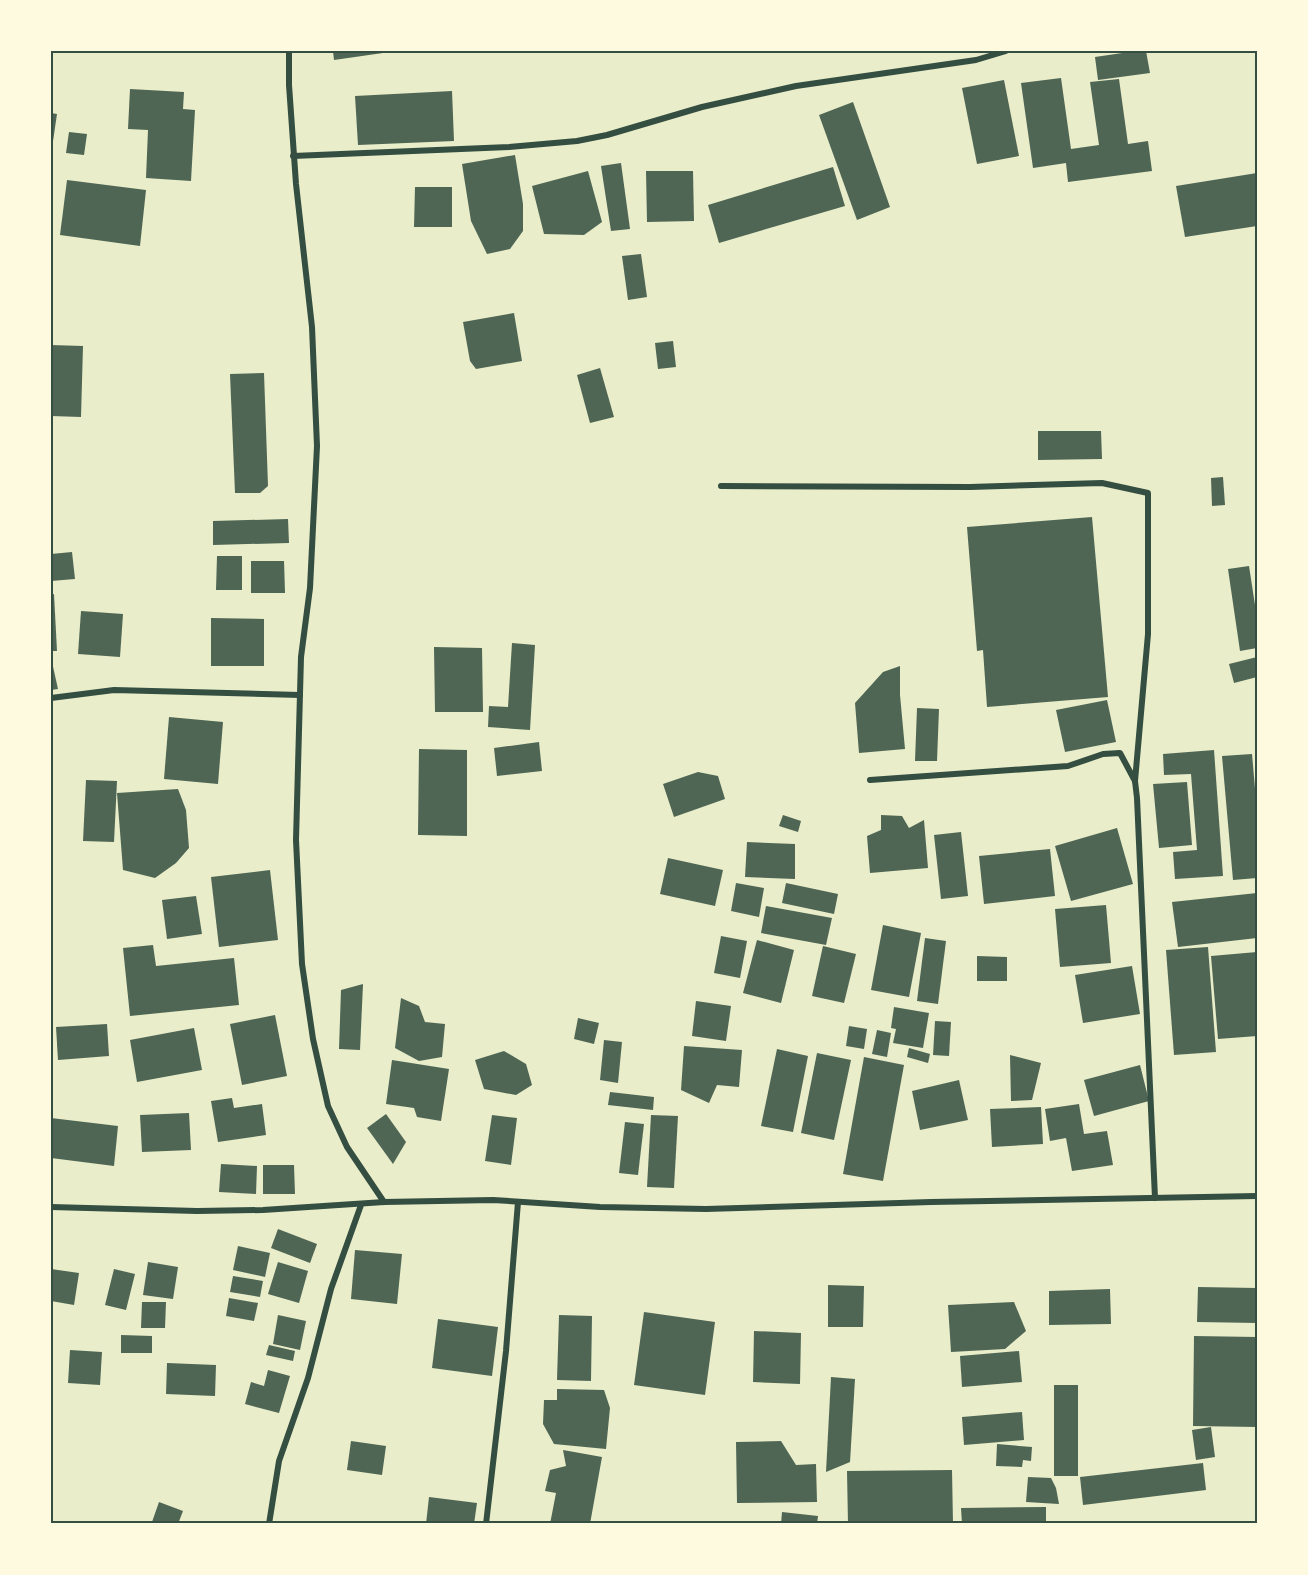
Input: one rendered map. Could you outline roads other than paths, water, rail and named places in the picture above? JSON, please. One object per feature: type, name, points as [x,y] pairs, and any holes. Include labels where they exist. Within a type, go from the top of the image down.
[{"type":"street","points":[[289,51],[293,156],[312,327],[317,446],[310,588],[300,695],[296,840],[302,964],[313,1040],[327,1106],[347,1147],[384,1202]]},
{"type":"street","points":[[293,156],[509,147],[577,141],[608,135],[702,106],[796,86],[976,60],[1006,51]]},
{"type":"street","points":[[721,486],[970,487],[1102,483],[1148,493],[1148,634],[1135,781],[1155,1198]]},
{"type":"street","points":[[51,698],[114,690],[300,695]]},
{"type":"street","points":[[870,780],[1068,766],[1103,754],[1120,753],[1135,781]]},
{"type":"street","points":[[51,1207],[197,1211],[361,1205],[384,1202],[493,1200],[600,1207],[706,1209],[943,1201],[1257,1196]]},
{"type":"street","points":[[486,1524],[506,1351],[518,1202]]},
{"type":"street","points":[[268,1524],[279,1461],[308,1378],[331,1289],[361,1205]]}]
